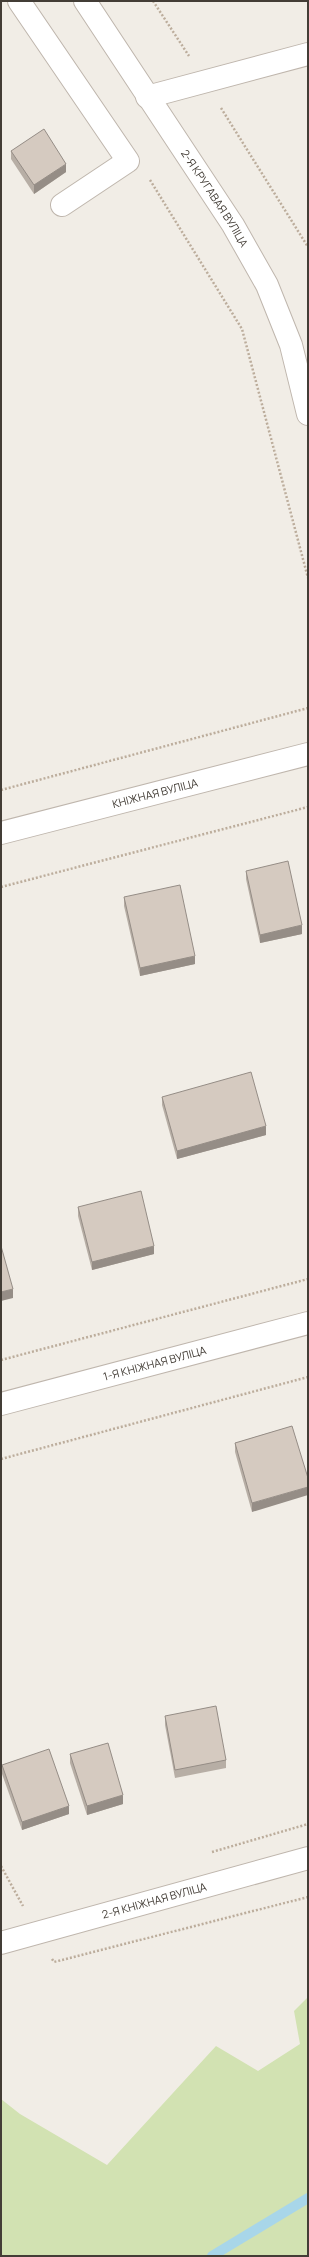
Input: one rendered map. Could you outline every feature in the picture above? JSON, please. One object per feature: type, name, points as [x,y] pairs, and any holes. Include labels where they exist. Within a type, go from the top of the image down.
[{"type":"street","points":[[19,1],[128,161],[62,205]]},
{"type":"street","name":"2-Я КРУГАВАЯ ВУЛІЦА","points":[[85,1],[147,98],[233,226],[267,285],[291,345],[308,414]]},
{"type":"street","points":[[147,98],[308,54]]},
{"type":"street","name":"КНІЖНАЯ ВУЛІЦА","points":[[1,833],[308,754]]},
{"type":"street","name":"1-Я КНІЖНАЯ ВУЛІЦА","points":[[1,1404],[308,1323]]},
{"type":"street","name":"2-Я КНІЖНАЯ ВУЛІЦА","points":[[1,1943],[308,1858]]},
{"type":"path","points":[[153,1],[308,247]]},
{"type":"path","points":[[147,175],[242,329],[308,578]]},
{"type":"path","points":[[1,790],[308,708]]},
{"type":"path","points":[[1,886],[308,807]]},
{"type":"path","points":[[1,1360],[308,1279]]},
{"type":"path","points":[[1,1459],[308,1377]]},
{"type":"path","points":[[1,1866],[23,1906]]},
{"type":"path","points":[[54,1962],[308,1897]]},
{"type":"green space","points":[[308,1997],[308,2256],[1,2256],[1,2099],[20,2114],[107,2165],[216,2046],[258,2071],[300,2044],[294,2011]]},
{"type":"building","points":[[44,129],[66,164],[34,185],[11,151]]},
{"type":"building","points":[[288,861],[302,925],[260,935],[246,871]]},
{"type":"building","points":[[180,885],[195,956],[140,968],[124,897]]},
{"type":"building","points":[[251,1072],[266,1126],[177,1151],[162,1097]]},
{"type":"building","points":[[141,1191],[154,1246],[92,1262],[78,1207]]},
{"type":"building","points":[[1,1246],[13,1289],[1,1292]]},
{"type":"building","points":[[292,1426],[308,1478],[308,1487],[252,1503],[235,1443]]},
{"type":"building","points":[[216,1706],[226,1760],[175,1770],[165,1716]]},
{"type":"building","points":[[108,1743],[123,1795],[87,1806],[70,1754]]},
{"type":"building","points":[[49,1749],[69,1806],[22,1822],[2,1765]]},
{"type":"waterway","points":[[212,2256],[308,2198]]}]
